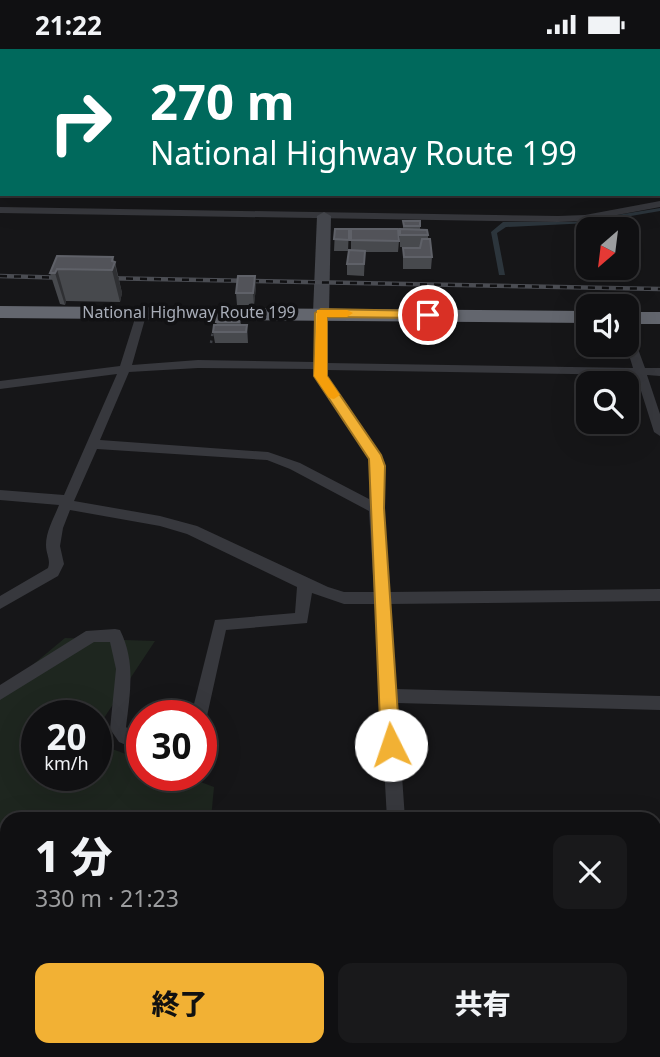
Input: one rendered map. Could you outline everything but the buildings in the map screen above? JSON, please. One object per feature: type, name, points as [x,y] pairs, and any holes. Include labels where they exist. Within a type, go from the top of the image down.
[{"type":"highway","name":"National Highway Route 199","points":[[0,312],[321,317],[576,317]]},
{"type":"highway","name":"National Highway Route 199","points":[[0,318],[141,315]]},
{"type":"highway","name":"National Highway Route 199","points":[[321,317],[576,324]]},
{"type":"highway","points":[[639,318],[660,318]]},
{"type":"highway","points":[[639,326],[660,325]]},
{"type":"street","points":[[0,210],[558,219],[585,218],[660,204]]},
{"type":"street","points":[[324,216],[321,376],[376,458],[381,599],[395,812]]},
{"type":"street","points":[[0,603],[53,572],[57,564],[53,546],[56,528],[125,369],[141,315]]},
{"type":"street","points":[[636,357],[660,432]]},
{"type":"street","points":[[0,385],[125,369],[198,364],[660,372]]},
{"type":"street","points":[[93,444],[268,456],[295,466],[376,508]]},
{"type":"street","points":[[0,495],[66,502],[84,510],[153,517],[192,530],[319,591],[344,599],[660,595]]},
{"type":"street","points":[[202,700],[220,624],[302,619],[305,584]]},
{"type":"street","points":[[0,693],[91,636],[115,635],[121,645],[123,661],[118,729],[126,737]]},
{"type":"street","points":[[387,696],[660,703]]},
{"type":"path","points":[[211,343],[214,327]]},
{"type":"shaded area","points":[[660,208],[660,211],[625,217],[605,217]]},
{"type":"shaded area","points":[[503,222],[576,224],[506,227],[497,233],[505,275],[499,275],[491,232]]},
{"type":"shaded area","points":[[65,638],[155,641],[112,706],[112,700],[21,700],[21,791],[112,791],[112,749],[126,754],[126,791],[214,791],[212,812],[0,812],[0,692]]},
{"type":"railway","points":[[0,276],[70,278]]},
{"type":"railway","points":[[98,278],[660,289]]},
{"type":"slow traffic","points":[[334,395],[321,376],[321,313],[347,313]]},
{"type":"route","points":[[391,745],[376,508],[376,458],[321,376],[321,313],[428,315]]}]
